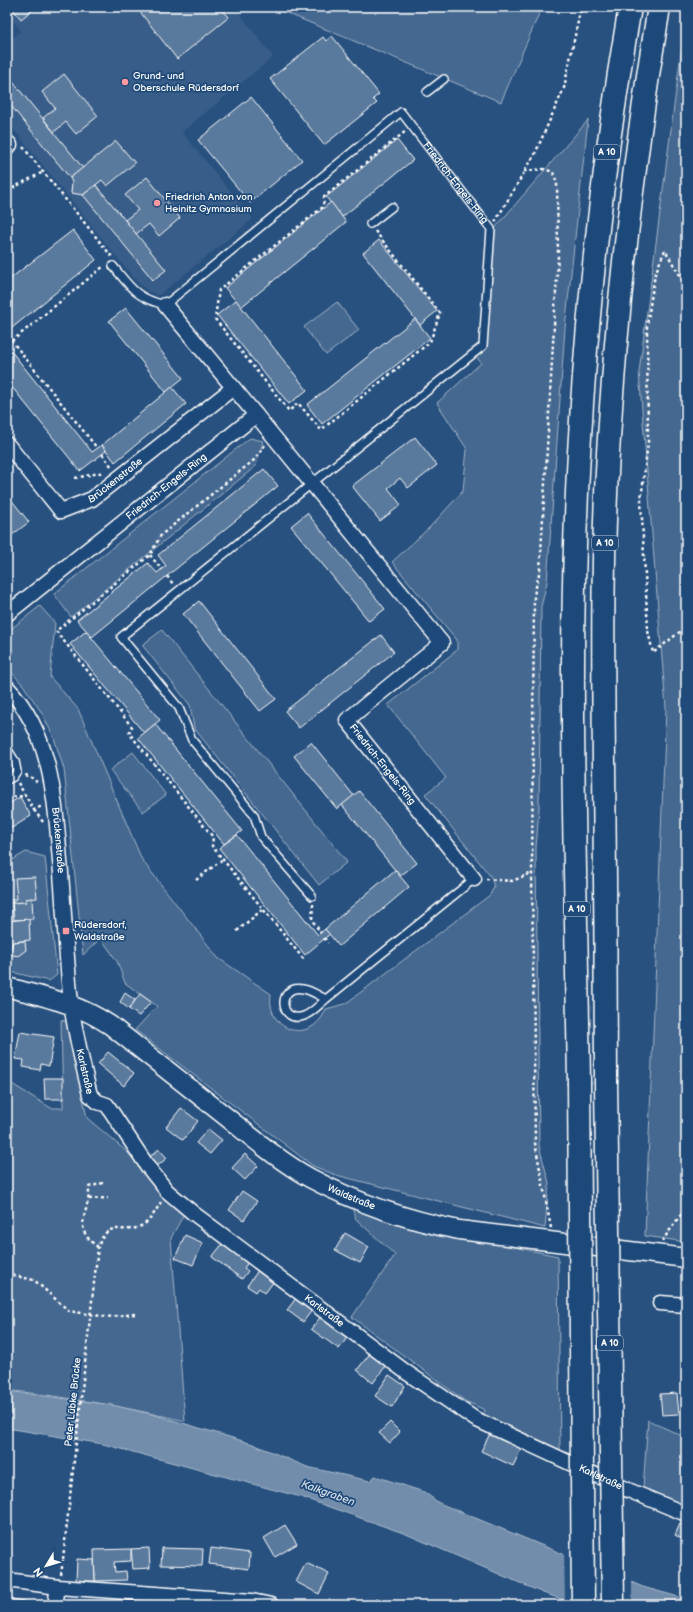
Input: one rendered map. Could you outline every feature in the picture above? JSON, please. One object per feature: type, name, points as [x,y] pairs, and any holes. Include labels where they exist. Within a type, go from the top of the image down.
[{"type":"highway","name":"A 10","points":[[584,1605],[574,692],[579,455],[589,298],[607,152],[630,7]]},
{"type":"highway","name":"A 10","points":[[613,1605],[606,1081],[604,579],[608,454],[619,296],[637,150],[659,7]]},
{"type":"street","points":[[165,305],[232,388],[256,415]]},
{"type":"street","name":"Brückenstraße","points":[[7,444],[61,511],[92,499],[232,388]]},
{"type":"street","name":"Friedrich-Engels-Ring","points":[[7,614],[256,415],[442,643],[347,720],[474,878]]},
{"type":"street","name":"Brückenstraße","points":[[8,691],[24,709],[42,746],[52,785],[71,1004]]},
{"type":"street","name":"Waldstraße","points":[[7,987],[71,1004],[92,1013],[110,1025],[268,1150],[309,1177],[384,1211],[422,1223],[459,1230],[686,1258]]},
{"type":"street","name":"Karlstraße","points":[[71,1004],[90,1096],[98,1102],[107,1105],[148,1167],[167,1191],[193,1213],[400,1367],[475,1419],[628,1490],[686,1514]]},
{"type":"street","points":[[660,1303],[686,1305]]},
{"type":"street","points":[[7,1580],[58,1587],[252,1601],[271,1605]]},
{"type":"street","points":[[55,1605],[58,1587]]},
{"type":"lane","points":[[427,92],[444,79]]},
{"type":"lane","name":"Friedrich-Engels-Ring","points":[[165,305],[401,112],[491,229],[483,346],[121,637],[179,708],[192,740],[254,815],[261,837],[314,897]]},
{"type":"lane","points":[[370,224],[392,207]]},
{"type":"lane","points":[[114,262],[137,294],[151,301],[165,305]]},
{"type":"lane","points":[[7,748],[15,761],[16,771],[10,779]]},
{"type":"lane","points":[[326,999],[304,989],[295,989],[287,992],[284,998],[284,1007],[287,1013],[293,1017],[302,1017],[326,999],[474,878]]},
{"type":"path","points":[[491,229],[538,147],[564,88],[581,7]]},
{"type":"path","points":[[370,224],[440,313],[430,342],[321,430],[298,403],[289,411],[215,319],[219,290],[323,207],[324,197],[412,126]]},
{"type":"path","points":[[7,345],[114,262],[20,143],[8,145]]},
{"type":"path","points":[[524,171],[544,169],[553,172],[556,183],[558,256],[540,570],[534,595],[532,873],[535,1143],[554,1242]]},
{"type":"path","points":[[7,191],[43,172]]},
{"type":"path","points":[[686,286],[665,250],[655,274],[647,325],[648,442],[642,500],[648,631],[653,653],[686,627]]},
{"type":"path","points":[[16,345],[98,448]]},
{"type":"path","points":[[75,478],[115,470],[102,454]]},
{"type":"path","points":[[150,555],[162,570]]},
{"type":"path","points":[[27,775],[34,779],[40,786]]},
{"type":"path","points":[[10,779],[25,796],[44,824]]},
{"type":"path","points":[[7,797],[25,796]]},
{"type":"path","points":[[34,810],[40,807]]},
{"type":"path","points":[[196,880],[223,859]]},
{"type":"path","points":[[474,878],[512,881],[532,873]]},
{"type":"path","points":[[314,897],[312,920],[321,933]]},
{"type":"path","points":[[237,931],[263,909]]},
{"type":"path","points":[[324,938],[328,943]]},
{"type":"path","points":[[103,1183],[89,1187],[89,1198],[82,1229],[86,1239],[98,1247],[102,1235],[111,1229],[132,1229],[142,1226],[152,1216],[167,1191]]},
{"type":"path","points":[[89,1198],[108,1198]]},
{"type":"path","points":[[658,1247],[686,1208]]},
{"type":"path","name":"Peter Lübke Brücke","points":[[63,1560],[98,1247]]},
{"type":"path","points":[[7,1274],[34,1280],[69,1311],[108,1317],[135,1314]]},
{"type":"shaded area","points":[[7,7],[235,7],[273,57],[182,132],[253,219],[159,295],[149,292],[136,281],[7,121],[7,42],[21,31],[7,14]]},
{"type":"shaded area","points":[[272,7],[542,7],[501,102]]},
{"type":"shaded area","points":[[686,15],[686,1242],[645,1236],[666,708],[639,372]]},
{"type":"shaded area","points":[[588,120],[565,328],[547,582],[541,607],[539,809],[536,848],[539,1146],[549,1183],[545,1228],[336,1175],[313,1166],[135,1030],[157,1006],[125,983],[117,961],[101,938],[83,955],[64,769],[54,738],[42,713],[23,685],[7,667],[7,632],[40,606],[55,623],[50,677],[78,709],[142,860],[218,958],[271,994],[271,1007],[276,1018],[291,1030],[301,1030],[311,1027],[319,1020],[326,1009],[345,1004],[490,895],[494,887],[491,877],[425,794],[446,778],[388,705],[457,650],[457,640],[392,562],[430,527],[463,491],[467,449],[437,403],[481,363],[476,356],[487,338],[495,228]]},
{"type":"shaded area","points":[[337,302],[359,330],[326,355],[304,327]]},
{"type":"shaded area","points":[[250,438],[263,441],[256,466],[71,617],[54,594]]},
{"type":"shaded area","points":[[162,630],[347,862],[319,885],[194,728],[190,705],[142,645]]},
{"type":"shaded area","points":[[133,752],[166,795],[143,812],[110,770]]},
{"type":"shaded area","points":[[26,852],[45,857],[57,975],[49,981],[7,971],[7,863]]},
{"type":"shaded area","points":[[61,1020],[68,1022],[87,1118],[126,1151],[184,1214],[171,1238],[185,1421],[97,1403],[7,1390],[7,1081],[51,1108],[63,1108]]},
{"type":"shaded area","points":[[350,1203],[411,1226],[558,1256],[560,1450],[483,1415],[485,1410],[465,1401],[352,1317],[395,1255],[356,1219]]},
{"type":"shaded area","points":[[648,1420],[686,1438],[686,1506],[643,1488]]},
{"type":"water","name":"Kalkgraben","points":[[7,1391],[112,1405],[159,1416],[253,1444],[307,1467],[370,1481],[375,1476],[424,1492],[439,1503],[643,1587],[686,1599],[686,1605],[579,1605],[543,1593],[406,1534],[301,1497],[103,1444],[7,1428]]},
{"type":"pier","points":[[564,1553],[632,1581],[632,1605],[573,1605],[565,1602]]},
{"type":"building","points":[[11,7],[36,7],[21,19]]},
{"type":"building","points":[[220,7],[229,17],[177,59],[137,8]]},
{"type":"building","points":[[332,36],[379,94],[373,99],[377,103],[324,145],[270,79],[323,37],[326,41]]},
{"type":"building","points":[[64,74],[98,116],[76,134],[66,122],[54,132],[43,118],[55,108],[42,92]]},
{"type":"building","points":[[13,82],[83,168],[70,178],[7,101],[7,88]]},
{"type":"building","points":[[251,97],[302,160],[250,203],[198,140]]},
{"type":"building","points":[[397,140],[413,160],[342,217],[326,197]]},
{"type":"building","points":[[116,141],[135,163],[107,186],[102,180],[83,195],[71,193],[72,182],[70,178]]},
{"type":"building","points":[[147,177],[180,218],[159,236],[149,224],[136,234],[125,220],[138,210],[125,195]]},
{"type":"building","points":[[96,185],[166,270],[153,280],[83,195]]},
{"type":"building","points":[[331,202],[346,222],[241,307],[225,288]]},
{"type":"building","points":[[73,230],[96,260],[7,332],[7,281]]},
{"type":"building","points":[[379,240],[437,311],[420,325],[363,253]]},
{"type":"building","points":[[236,300],[307,390],[289,404],[217,315]]},
{"type":"building","points":[[126,308],[183,378],[166,392],[109,321]]},
{"type":"building","points":[[415,319],[430,338],[322,424],[307,405]]},
{"type":"building","points":[[11,351],[92,452],[102,445],[106,451],[80,471],[7,381],[7,355]]},
{"type":"building","points":[[172,387],[186,404],[115,462],[102,445]]},
{"type":"building","points":[[415,437],[437,465],[408,488],[400,478],[388,488],[401,505],[380,521],[352,486]]},
{"type":"building","points":[[264,469],[278,486],[92,637],[77,620],[148,563],[157,573],[166,566],[158,555]]},
{"type":"building","points":[[9,497],[29,522],[7,539],[7,499]]},
{"type":"building","points":[[307,513],[385,609],[369,621],[291,526]]},
{"type":"building","points":[[199,601],[276,699],[260,711],[183,614]]},
{"type":"building","points":[[86,631],[160,720],[144,733],[70,644]]},
{"type":"building","points":[[381,635],[394,652],[299,728],[285,711]]},
{"type":"building","points":[[155,724],[242,831],[224,844],[138,738]]},
{"type":"building","points":[[311,742],[354,796],[337,809],[294,756]]},
{"type":"building","points":[[359,791],[417,863],[400,876],[342,805]]},
{"type":"building","points":[[20,797],[31,816],[7,831],[7,805]]},
{"type":"building","points":[[237,835],[318,935],[325,929],[330,934],[305,955],[219,848]]},
{"type":"building","points":[[395,870],[409,887],[339,946],[325,929]]},
{"type":"building","points":[[35,877],[37,898],[26,899],[26,902],[12,903],[12,899],[17,899],[15,878]]},
{"type":"building","points":[[32,898],[33,919],[14,920],[12,903],[26,902],[26,899]]},
{"type":"building","points":[[29,919],[30,940],[13,942],[7,959],[7,938],[10,938],[8,921]]},
{"type":"building","points":[[25,941],[26,950],[18,956],[9,954],[13,942]]},
{"type":"building","points":[[125,993],[135,1000],[129,1009],[120,1002]]},
{"type":"building","points":[[140,994],[151,1002],[139,1016],[129,1009]]},
{"type":"building","points":[[20,1032],[54,1037],[49,1066],[41,1064],[40,1070],[23,1067],[24,1060],[15,1059]]},
{"type":"building","points":[[108,1052],[134,1073],[124,1086],[98,1064]]},
{"type":"building","points":[[44,1078],[63,1078],[63,1099],[45,1099]]},
{"type":"building","points":[[181,1108],[198,1121],[183,1140],[166,1127]]},
{"type":"building","points":[[208,1129],[222,1140],[210,1154],[196,1143]]},
{"type":"building","points":[[159,1149],[167,1158],[156,1167],[148,1158]]},
{"type":"building","points":[[245,1154],[258,1166],[245,1180],[232,1168]]},
{"type":"building","points":[[242,1191],[257,1201],[244,1220],[229,1210]]},
{"type":"building","points":[[345,1233],[369,1247],[360,1263],[335,1250]]},
{"type":"building","points":[[185,1235],[203,1243],[193,1265],[175,1258]]},
{"type":"building","points":[[224,1242],[249,1261],[244,1268],[248,1271],[242,1279],[212,1257]]},
{"type":"building","points":[[259,1269],[275,1280],[265,1293],[259,1288],[256,1292],[247,1286]]},
{"type":"building","points":[[297,1297],[313,1309],[303,1322],[287,1310]]},
{"type":"building","points":[[322,1315],[349,1335],[339,1349],[311,1329]]},
{"type":"building","points":[[372,1351],[388,1363],[373,1383],[357,1370]]},
{"type":"building","points":[[389,1375],[405,1386],[392,1407],[375,1396]]},
{"type":"building","points":[[677,1393],[679,1414],[662,1415],[660,1394]]},
{"type":"building","points":[[390,1422],[400,1432],[390,1443],[379,1433]]},
{"type":"building","points":[[492,1430],[523,1445],[513,1466],[481,1451]]},
{"type":"building","points":[[680,1524],[686,1527],[686,1541],[675,1535]]},
{"type":"building","points":[[285,1525],[297,1544],[275,1557],[264,1538]]},
{"type":"building","points":[[149,1548],[150,1568],[133,1569],[131,1549]]},
{"type":"building","points":[[162,1548],[203,1549],[202,1566],[161,1565]]},
{"type":"building","points":[[211,1548],[250,1553],[249,1569],[209,1564]]},
{"type":"building","points":[[131,1549],[131,1561],[114,1562],[115,1572],[126,1571],[127,1580],[95,1581],[94,1550]]},
{"type":"building","points":[[77,1559],[94,1560],[95,1581],[76,1581]]},
{"type":"building","points":[[306,1563],[329,1574],[319,1594],[296,1582]]},
{"type":"building","points":[[7,1598],[39,1604],[39,1605],[7,1605]]},
{"type":"building","points":[[376,1599],[392,1605],[374,1605]]},
{"type":"place","name":"Grund- und Oberschule Rüdersdorf","points":[[125,82]]},
{"type":"place","name":"Friedrich Anton von Heinitz Gymnasium","points":[[157,203]]},
{"type":"place","name":"Rüdersdorf, Waldstraße","points":[[66,931]]}]
